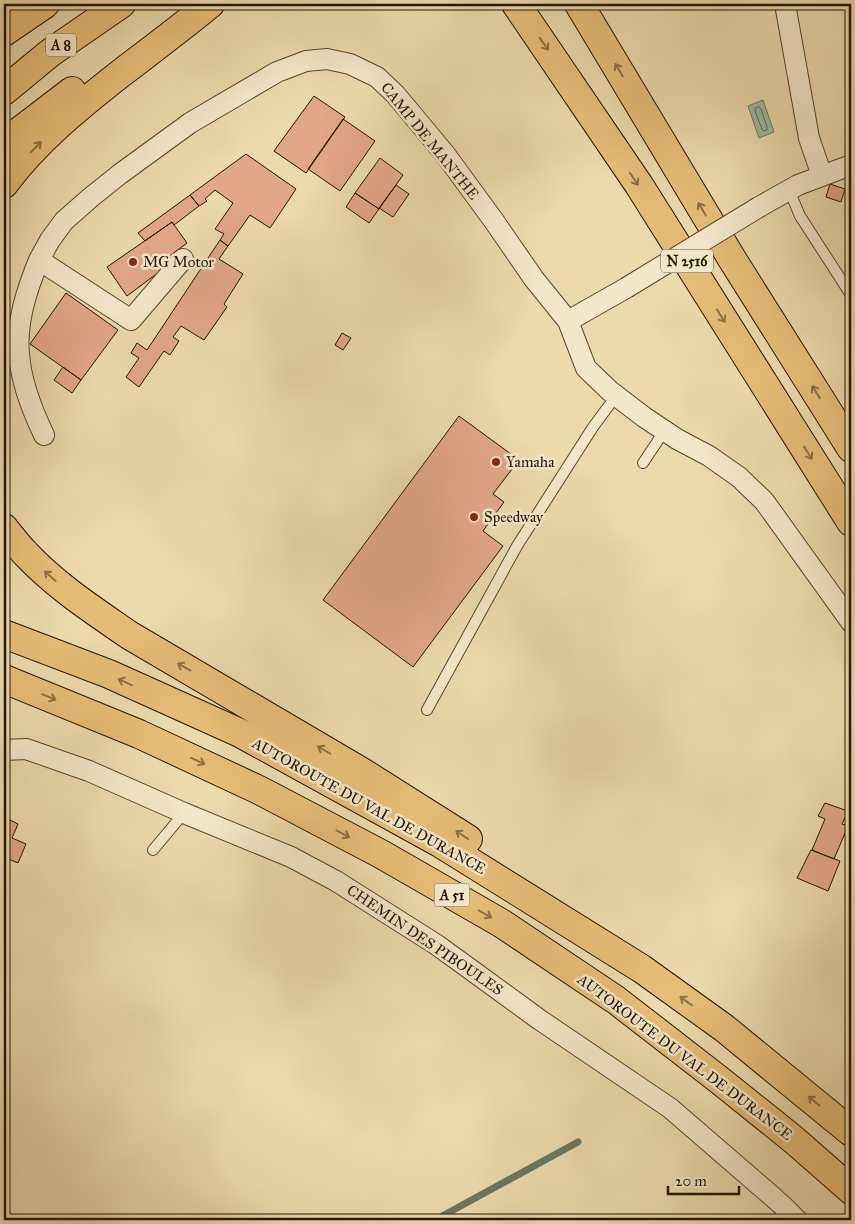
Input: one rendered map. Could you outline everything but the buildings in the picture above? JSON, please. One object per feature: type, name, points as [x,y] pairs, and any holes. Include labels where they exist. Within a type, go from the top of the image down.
[{"type":"highway","points":[[4,32],[45,4]]},
{"type":"highway","name":"A 8","points":[[4,91],[50,53],[121,4]]},
{"type":"highway","points":[[4,143],[186,4]]},
{"type":"highway","points":[[4,184],[16,167],[77,108],[210,4]]},
{"type":"highway","name":"N 2516","points":[[516,4],[639,186],[851,522]]},
{"type":"highway","name":"N 2516","points":[[579,4],[732,259],[851,448]]},
{"type":"highway","points":[[4,528],[26,554],[60,586],[94,611],[129,635],[362,772],[446,824],[498,859],[642,969]]},
{"type":"highway","name":"AUTOROUTE DU VAL DE DURANCE","points":[[4,634],[109,674],[240,734],[440,842],[642,969],[724,1028],[851,1132]]},
{"type":"highway","name":"AUTOROUTE DU VAL DE DURANCE","points":[[4,679],[139,734],[259,790],[381,854],[501,923],[616,1000],[794,1140],[851,1190]]},
{"type":"street","points":[[785,4],[809,138],[822,176]]},
{"type":"street","name":"CAMP DE MANTHE","points":[[44,435],[33,411],[23,375],[19,353],[20,331],[29,286],[39,260],[50,240],[64,221],[112,180],[190,124],[277,72],[306,61],[327,59],[350,64],[377,77],[395,94],[444,154],[534,279],[568,321],[586,368],[610,391],[644,417],[709,456],[739,477],[764,501],[851,622]]},
{"type":"street","points":[[568,321],[789,190],[851,165]]},
{"type":"street","points":[[39,260],[131,320],[183,258]]},
{"type":"street","name":"CHEMIN DES PIBOULES","points":[[4,750],[26,749],[89,771],[291,857],[336,881],[437,945],[540,1020],[670,1108],[797,1220]]},
{"type":"lane","points":[[789,190],[800,216],[851,295]]},
{"type":"lane","points":[[427,710],[517,546],[593,427],[616,396]]},
{"type":"lane","points":[[643,462],[665,430]]},
{"type":"lane","points":[[153,850],[184,813]]},
{"type":"water","points":[[763,100],[774,132],[759,138],[748,106]]},
{"type":"waterway","points":[[435,1220],[578,1142]]},
{"type":"place","name":"MG Motor","points":[[133,262]]},
{"type":"place","name":"Yamaha","points":[[496,462]]},
{"type":"place","name":"Speedway","points":[[474,517]]}]
